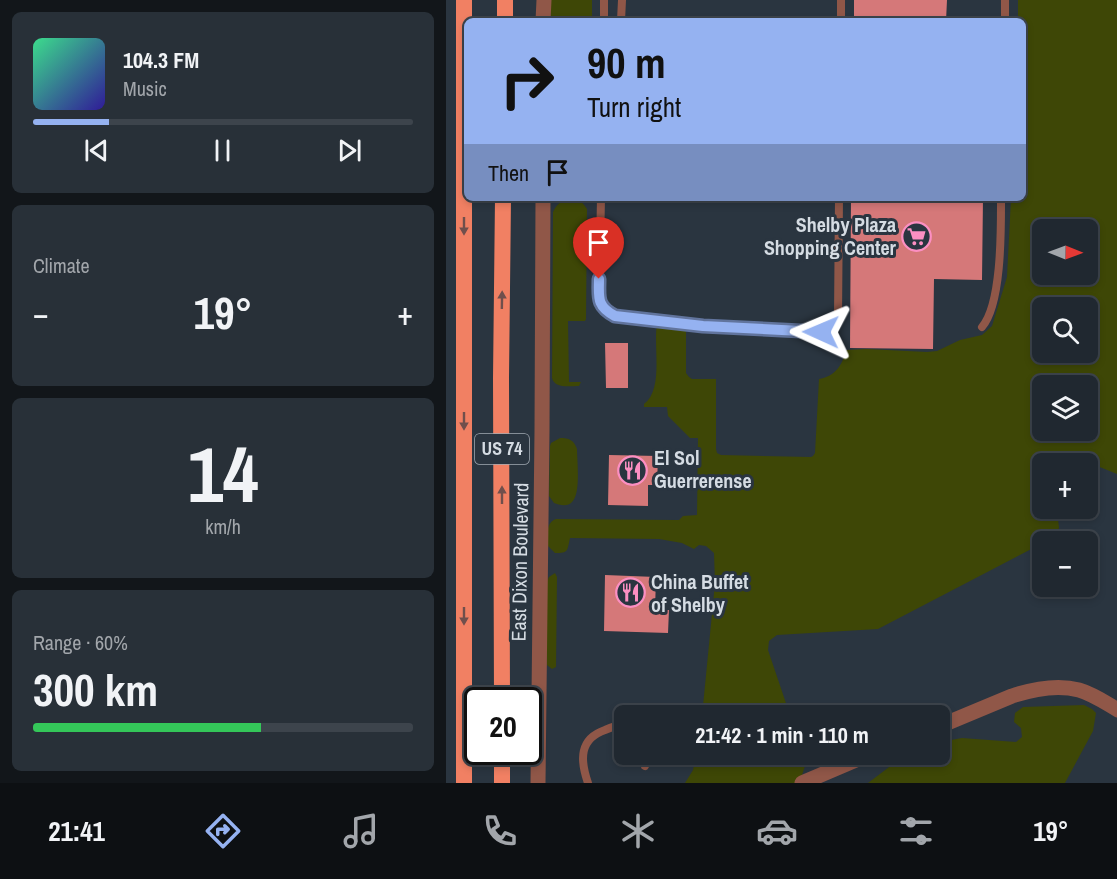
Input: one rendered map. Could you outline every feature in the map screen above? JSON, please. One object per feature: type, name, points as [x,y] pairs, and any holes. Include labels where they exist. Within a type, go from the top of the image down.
[{"type":"highway","name":"US 74","points":[[464,0],[464,783]]},
{"type":"highway","points":[[505,0],[505,18]]},
{"type":"highway","name":"East Dixon Boulevard","points":[[502,687],[503,201]]},
{"type":"highway","points":[[502,765],[502,783]]},
{"type":"street","points":[[544,0],[544,18]]},
{"type":"street","name":"East Dixon Boulevard","points":[[538,783],[543,201]]},
{"type":"street","points":[[950,722],[1018,694],[1051,687],[1080,690],[1118,710]]},
{"type":"street","points":[[802,783],[844,765]]},
{"type":"lane","points":[[604,0],[604,18]]},
{"type":"lane","points":[[621,18],[622,0]]},
{"type":"lane","points":[[841,0],[841,18]]},
{"type":"lane","points":[[1005,18],[1006,0]]},
{"type":"lane","points":[[601,201],[599,299],[607,312],[615,316],[703,326],[821,332],[830,330],[836,325],[838,319],[839,201]]},
{"type":"lane","points":[[982,327],[989,315],[1000,261],[1001,201]]},
{"type":"lane","points":[[588,783],[582,754],[587,742],[597,733],[614,727]]},
{"type":"green space","points":[[550,0],[592,0],[592,18],[551,18]]},
{"type":"green space","points":[[1018,0],[1117,0],[1117,474],[1098,466],[1098,453],[1032,453],[1032,519],[1058,519],[1057,531],[1032,531],[1032,549],[878,629],[777,635],[769,641],[768,650],[787,705],[703,705],[715,583],[714,553],[706,546],[699,545],[694,549],[682,543],[659,539],[570,538],[567,550],[563,552],[555,553],[548,546],[549,526],[556,519],[679,520],[683,516],[697,515],[698,438],[690,438],[668,416],[667,407],[644,407],[654,388],[656,378],[657,324],[684,328],[686,332],[686,373],[689,377],[716,379],[717,453],[721,455],[811,457],[815,453],[819,379],[829,376],[837,369],[843,361],[846,350],[937,351],[960,340],[982,335],[992,326],[1007,277],[1011,201],[1026,201],[1026,18],[1018,18]]},
{"type":"green space","points":[[564,201],[580,201],[587,209],[586,319],[585,321],[568,321],[569,382],[581,382],[579,386],[559,385],[552,378],[553,212]]},
{"type":"green space","points":[[560,438],[571,440],[577,449],[577,492],[572,502],[566,505],[554,503],[549,496],[550,446]]},
{"type":"green space","points":[[555,573],[557,577],[556,667],[552,669],[547,665],[547,581]]},
{"type":"green space","points":[[1084,705],[1096,713],[1093,731],[1065,783],[868,783],[892,765],[950,765],[950,740],[962,738],[1016,742],[1022,737],[1021,728],[1014,722],[1015,713],[1023,707]]},
{"type":"green space","points":[[694,765],[805,766],[801,778],[803,783],[685,783]]},
{"type":"building","points":[[854,0],[947,0],[946,18],[854,18]]},
{"type":"building","name":"Shelby Plaza Shopping Center","points":[[851,201],[983,201],[982,280],[934,279],[933,349],[850,348]]},
{"type":"building","points":[[605,343],[628,343],[628,388],[606,388]]},
{"type":"building","name":"El Sol Guerrerense","points":[[609,455],[658,456],[657,485],[648,485],[648,506],[608,505]]},
{"type":"building","name":"China Buffet of Shelby","points":[[605,575],[656,577],[655,610],[669,610],[668,633],[604,631]]},
{"type":"place","name":"Shelby Plaza Shopping Center","points":[[917,236]]},
{"type":"place","name":"El Sol Guerrerense","points":[[633,470]]},
{"type":"place","name":"China Buffet of Shelby","points":[[630,593]]},
{"type":"route","points":[[599,279],[601,305],[615,316],[703,326],[821,332]]}]
